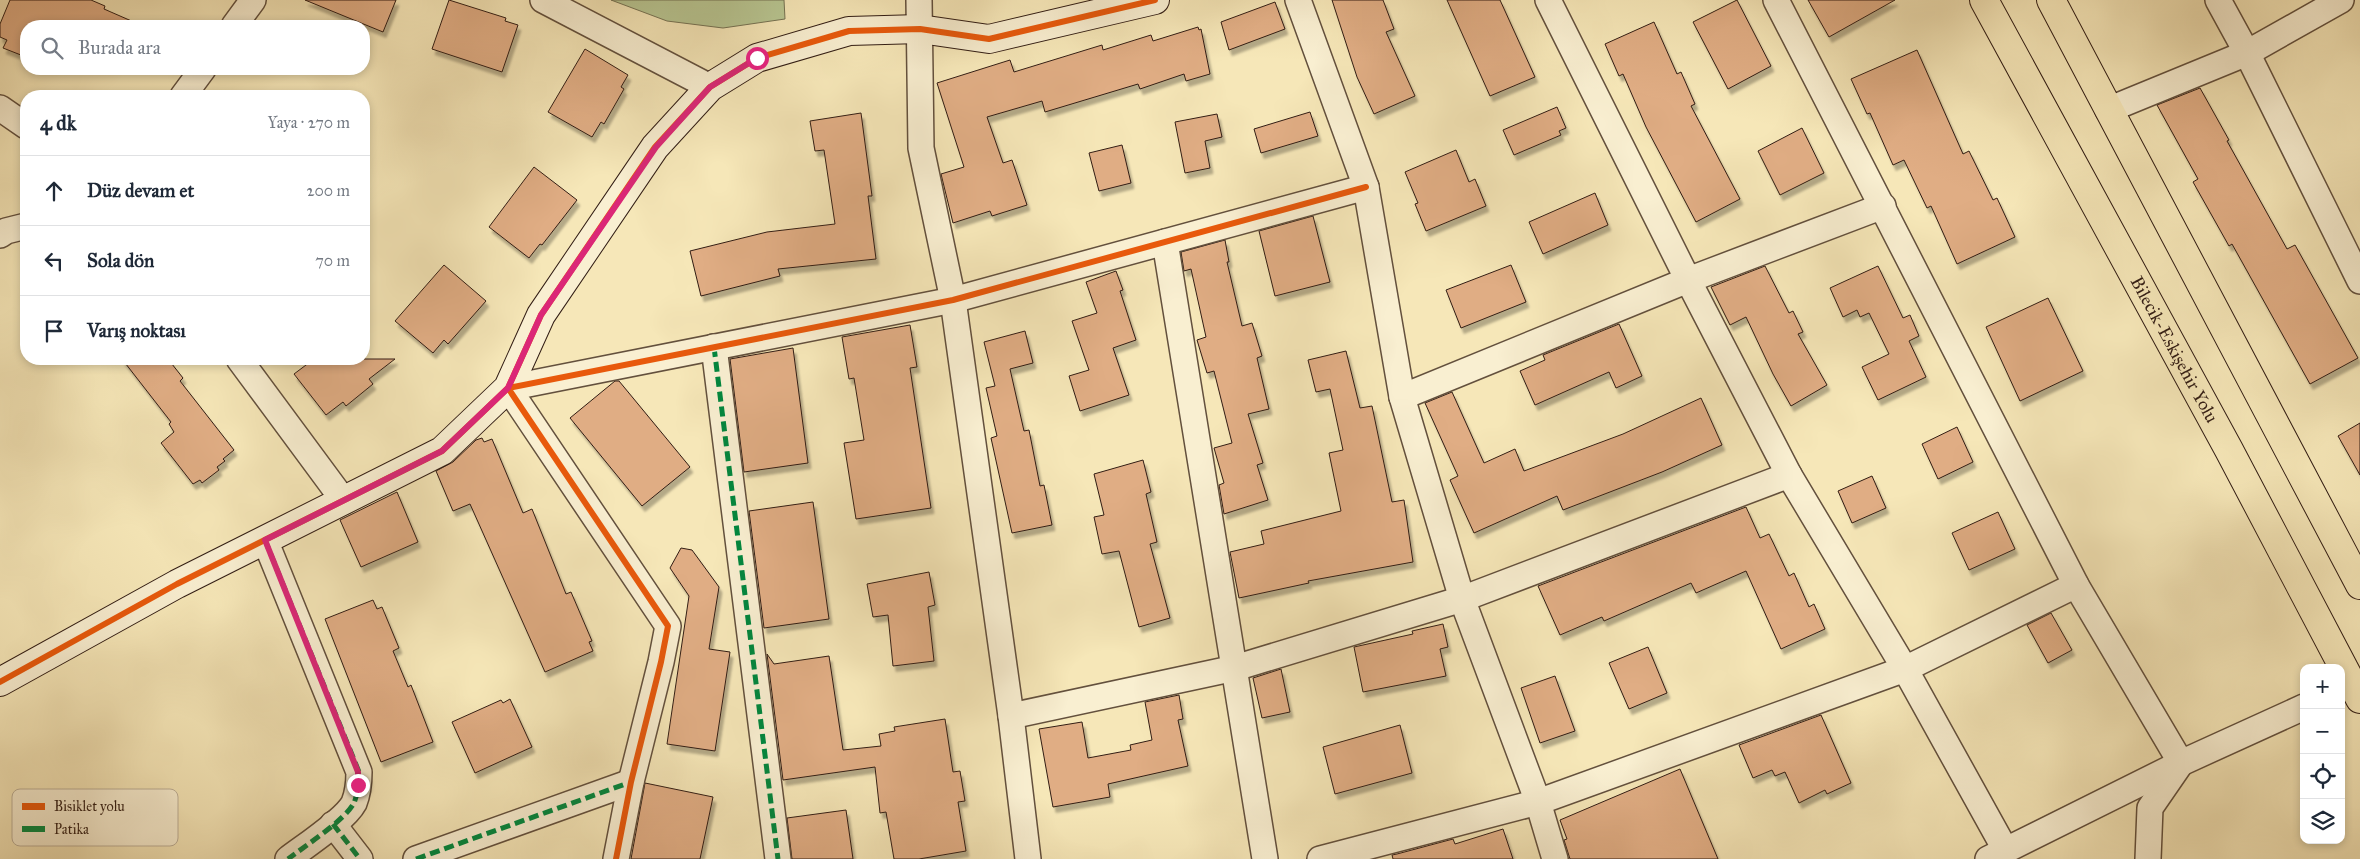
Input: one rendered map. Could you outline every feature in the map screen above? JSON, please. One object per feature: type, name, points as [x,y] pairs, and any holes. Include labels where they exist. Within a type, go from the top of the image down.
[{"type":"main road","name":"Bilecik-Eskişehir Yolu","points":[[1984,0],[2230,450],[2351,691]]},
{"type":"main road","points":[[2050,0],[2360,586]]},
{"type":"street","points":[[238,20],[253,0]]},
{"type":"street","points":[[919,0],[921,148],[953,300],[1011,716],[1028,859]]},
{"type":"street","points":[[0,682],[177,584],[442,451],[508,388],[541,315],[656,147],[710,87],[757,58],[849,31],[920,28],[989,39],[1156,0]]},
{"type":"street","points":[[1298,0],[1366,186],[1402,398],[1462,599],[1538,802],[1555,859]]},
{"type":"street","points":[[1548,0],[1688,280],[1789,475],[1905,669],[1997,855],[2181,763],[2300,709]]},
{"type":"street","points":[[1776,0],[2076,584],[2181,763]]},
{"type":"street","points":[[2218,0],[2247,54],[2360,281]]},
{"type":"street","points":[[2108,110],[2247,54],[2341,0]]},
{"type":"street","points":[[551,2],[710,87]]},
{"type":"street","points":[[187,90],[199,75]]},
{"type":"street","points":[[0,108],[20,122]]},
{"type":"street","points":[[508,388],[953,300],[1366,186]]},
{"type":"street","points":[[1402,398],[1688,280],[1883,206]]},
{"type":"street","points":[[0,235],[6,231],[20,228]]},
{"type":"street","points":[[1165,242],[1265,859]]},
{"type":"street","points":[[714,348],[778,859]]},
{"type":"street","points":[[243,365],[344,501]]},
{"type":"street","points":[[508,388],[668,626],[631,782],[616,859]]},
{"type":"street","points":[[1011,716],[1235,668],[1462,599],[1789,475]]},
{"type":"street","points":[[265,540],[358,772],[358,785],[353,804],[333,824],[288,859]]},
{"type":"street","points":[[1320,859],[1538,802],[1905,669],[2076,584]]},
{"type":"street","points":[[2148,859],[2150,808],[2181,763]]},
{"type":"street","points":[[416,859],[631,782]]},
{"type":"street","points":[[333,824],[360,859]]},
{"type":"green space","points":[[611,0],[784,0],[785,19],[723,28],[667,21]]},
{"type":"building","points":[[10,0],[91,0],[105,6],[104,9],[129,20],[20,20],[20,55],[3,48],[7,40],[0,37],[0,24]]},
{"type":"building","points":[[305,0],[396,0],[383,32],[370,27],[370,20],[354,20]]},
{"type":"building","points":[[449,0],[506,18],[505,21],[518,25],[502,72],[432,49]]},
{"type":"building","points":[[1332,0],[1383,0],[1394,29],[1386,32],[1415,96],[1374,114],[1357,77]]},
{"type":"building","points":[[1447,0],[1500,0],[1535,77],[1490,96]]},
{"type":"building","points":[[1737,0],[1771,66],[1728,89],[1693,22]]},
{"type":"building","points":[[1808,0],[1895,0],[1829,37]]},
{"type":"building","points":[[1275,2],[1285,29],[1229,50],[1221,22]]},
{"type":"building","points":[[1654,22],[1677,74],[1681,72],[1695,104],[1691,106],[1740,199],[1696,222],[1646,127],[1623,74],[1619,76],[1605,44]]},
{"type":"building","points":[[1198,27],[1199,30],[1201,29],[1210,74],[1186,81],[1184,74],[1140,89],[1138,84],[1045,112],[1042,101],[987,117],[1003,163],[1012,160],[1027,205],[992,216],[990,211],[953,223],[941,174],[964,167],[937,83],[1010,60],[1014,72],[1102,45],[1103,50],[1151,35],[1153,41]]},
{"type":"building","points":[[585,49],[628,75],[621,87],[624,89],[604,124],[601,122],[592,137],[548,112]]},
{"type":"building","points":[[1917,50],[1963,154],[1969,151],[1993,200],[1997,198],[2015,237],[1957,264],[1931,206],[1927,208],[1904,160],[1893,165],[1870,113],[1867,114],[1851,79]]},
{"type":"building","points":[[2200,88],[2287,249],[2295,245],[2358,358],[2310,384],[2232,244],[2229,246],[2193,182],[2198,179],[2157,105]]},
{"type":"building","points":[[1557,107],[1566,128],[1559,131],[1561,135],[1514,155],[1503,130]]},
{"type":"building","points":[[1310,112],[1318,136],[1261,153],[1254,129]]},
{"type":"building","points":[[861,113],[872,196],[868,196],[876,259],[778,269],[780,276],[701,296],[690,251],[767,232],[835,224],[824,150],[815,151],[810,121]]},
{"type":"building","points":[[1217,114],[1222,137],[1205,141],[1210,168],[1185,173],[1175,122]]},
{"type":"building","points":[[1802,128],[1824,173],[1780,195],[1758,151]]},
{"type":"building","points":[[1122,145],[1131,183],[1099,191],[1089,153]]},
{"type":"building","points":[[1456,150],[1469,182],[1475,179],[1486,206],[1426,231],[1415,204],[1418,203],[1405,172]]},
{"type":"building","points":[[534,167],[577,200],[542,245],[540,244],[529,258],[489,227]]},
{"type":"building","points":[[1595,193],[1608,225],[1543,254],[1529,222]]},
{"type":"building","points":[[1313,216],[1330,282],[1275,296],[1259,231]]},
{"type":"building","points":[[1225,240],[1229,262],[1227,262],[1242,326],[1252,323],[1262,356],[1257,358],[1269,409],[1248,414],[1263,463],[1257,465],[1268,500],[1224,514],[1219,485],[1224,483],[1214,448],[1232,443],[1214,371],[1207,373],[1197,340],[1206,337],[1191,269],[1184,271],[1181,252]]},
{"type":"building","points":[[444,265],[486,301],[448,344],[444,340],[433,353],[395,321]]},
{"type":"building","points":[[1511,265],[1526,302],[1461,328],[1446,290]]},
{"type":"building","points":[[1765,266],[1789,313],[1793,311],[1803,332],[1798,334],[1827,385],[1791,406],[1773,374],[1746,317],[1730,325],[1711,287]]},
{"type":"building","points":[[1878,266],[1903,318],[1910,315],[1919,336],[1909,341],[1926,377],[1878,400],[1862,367],[1889,354],[1869,313],[1860,317],[1857,310],[1843,317],[1830,288]]},
{"type":"building","points":[[1116,271],[1123,290],[1120,291],[1136,340],[1113,348],[1129,395],[1080,411],[1069,376],[1089,370],[1072,321],[1097,313],[1086,282]]},
{"type":"building","points":[[2048,298],[2083,371],[2020,401],[1986,327]]},
{"type":"building","points":[[1619,324],[1642,376],[1616,388],[1609,372],[1535,405],[1520,371],[1545,360],[1543,355]]},
{"type":"building","points":[[910,325],[917,367],[910,368],[931,508],[856,519],[844,443],[864,440],[854,378],[849,379],[842,337]]},
{"type":"building","points":[[1025,331],[1033,363],[1010,369],[1024,431],[1029,430],[1040,486],[1044,485],[1052,525],[1012,533],[991,438],[997,436],[986,388],[995,386],[984,342]]},
{"type":"building","points":[[793,348],[808,463],[744,472],[730,359]]},
{"type":"building","points":[[1346,351],[1360,408],[1372,406],[1392,502],[1404,500],[1413,562],[1308,581],[1309,583],[1239,598],[1230,552],[1264,544],[1261,531],[1341,511],[1329,453],[1343,450],[1330,389],[1316,392],[1308,360]]},
{"type":"building","points":[[370,359],[395,359],[369,379],[373,384],[346,406],[343,402],[326,415],[294,374],[306,365],[370,365]]},
{"type":"building","points":[[127,365],[173,365],[183,378],[180,381],[234,450],[217,467],[219,470],[202,483],[200,480],[193,484],[161,443],[174,432],[169,424],[171,422]]},
{"type":"building","points":[[615,381],[619,381],[690,467],[642,506],[570,418]]},
{"type":"building","points":[[1452,392],[1484,463],[1515,449],[1524,471],[1623,434],[1701,398],[1722,445],[1662,472],[1563,510],[1557,496],[1474,533],[1450,480],[1458,476],[1425,403]]},
{"type":"building","points":[[2360,423],[2360,475],[2338,436]]},
{"type":"building","points":[[1957,427],[1973,462],[1938,479],[1922,444]]},
{"type":"building","points":[[482,438],[484,442],[492,439],[523,513],[532,509],[566,594],[571,592],[592,641],[589,642],[593,651],[545,672],[470,504],[453,511],[436,471],[453,462],[476,440]]},
{"type":"building","points":[[1143,460],[1151,492],[1146,494],[1157,542],[1150,544],[1170,618],[1139,627],[1119,551],[1102,554],[1094,517],[1104,515],[1094,474]]},
{"type":"building","points":[[1872,476],[1886,508],[1852,523],[1838,491]]},
{"type":"building","points":[[397,492],[418,542],[361,567],[340,520]]},
{"type":"building","points":[[813,502],[829,619],[764,628],[749,511]]},
{"type":"building","points":[[1746,507],[1760,538],[1769,534],[1789,576],[1794,573],[1809,607],[1814,604],[1825,629],[1781,649],[1746,571],[1696,593],[1691,583],[1604,621],[1602,617],[1560,635],[1538,586]]},
{"type":"building","points":[[1998,512],[2015,549],[1969,570],[1952,533]]},
{"type":"building","points":[[681,548],[692,550],[719,587],[709,649],[730,652],[715,751],[667,744],[689,596],[670,568]]},
{"type":"building","points":[[929,572],[935,605],[928,607],[934,661],[893,666],[888,615],[873,617],[867,584]]},
{"type":"building","points":[[373,600],[377,609],[382,607],[399,648],[393,651],[408,687],[411,685],[433,742],[381,762],[325,619]]},
{"type":"building","points":[[2051,613],[2072,650],[2048,663],[2027,625]]},
{"type":"building","points":[[1443,624],[1448,647],[1440,649],[1446,676],[1363,692],[1354,647],[1413,634],[1412,631]]},
{"type":"building","points":[[1648,647],[1667,693],[1629,709],[1609,663]]},
{"type":"building","points":[[767,654],[774,664],[829,656],[843,750],[881,746],[879,734],[895,731],[894,727],[945,719],[953,772],[960,771],[965,801],[958,802],[966,851],[919,859],[894,859],[886,812],[880,813],[875,767],[783,780]]},
{"type":"building","points":[[1281,669],[1290,712],[1262,718],[1253,678]]},
{"type":"building","points":[[1555,676],[1575,731],[1540,743],[1521,688]]},
{"type":"building","points":[[1179,695],[1183,719],[1178,720],[1188,766],[1108,784],[1110,797],[1053,807],[1039,729],[1082,722],[1088,758],[1131,750],[1130,745],[1152,740],[1145,702]]},
{"type":"building","points":[[510,699],[532,747],[475,773],[452,722],[501,700],[503,703]]},
{"type":"building","points":[[1821,715],[1851,783],[1827,794],[1825,790],[1799,803],[1785,772],[1775,776],[1772,770],[1753,778],[1739,745]]},
{"type":"building","points":[[1400,725],[1412,773],[1335,794],[1323,747]]},
{"type":"building","points":[[1680,769],[1718,859],[1570,859],[1564,840],[1567,839],[1560,820]]},
{"type":"building","points":[[645,783],[713,797],[700,859],[631,859]]},
{"type":"building","points":[[846,810],[853,859],[792,859],[787,818]]},
{"type":"building","points":[[1503,829],[1513,859],[1393,859],[1392,855],[1453,839],[1455,844]]},
{"type":"marked path","points":[[714,347],[778,859]]},
{"type":"marked path","points":[[265,540],[359,772],[354,803],[349,810],[334,825],[288,859]]},
{"type":"marked path","points":[[416,859],[631,782]]},
{"type":"marked path","points":[[333,824],[360,859]]},
{"type":"cycle path","points":[[0,682],[177,584],[442,451],[508,388],[541,315],[655,147],[710,87],[757,58],[849,31],[920,29],[989,39],[1155,0]]},
{"type":"cycle path","points":[[616,859],[631,782],[668,626],[508,388],[953,300],[1366,187]]},
{"type":"route","points":[[358,785],[358,772],[265,540],[442,451],[508,388],[541,315],[656,147],[710,87],[757,58]]}]
